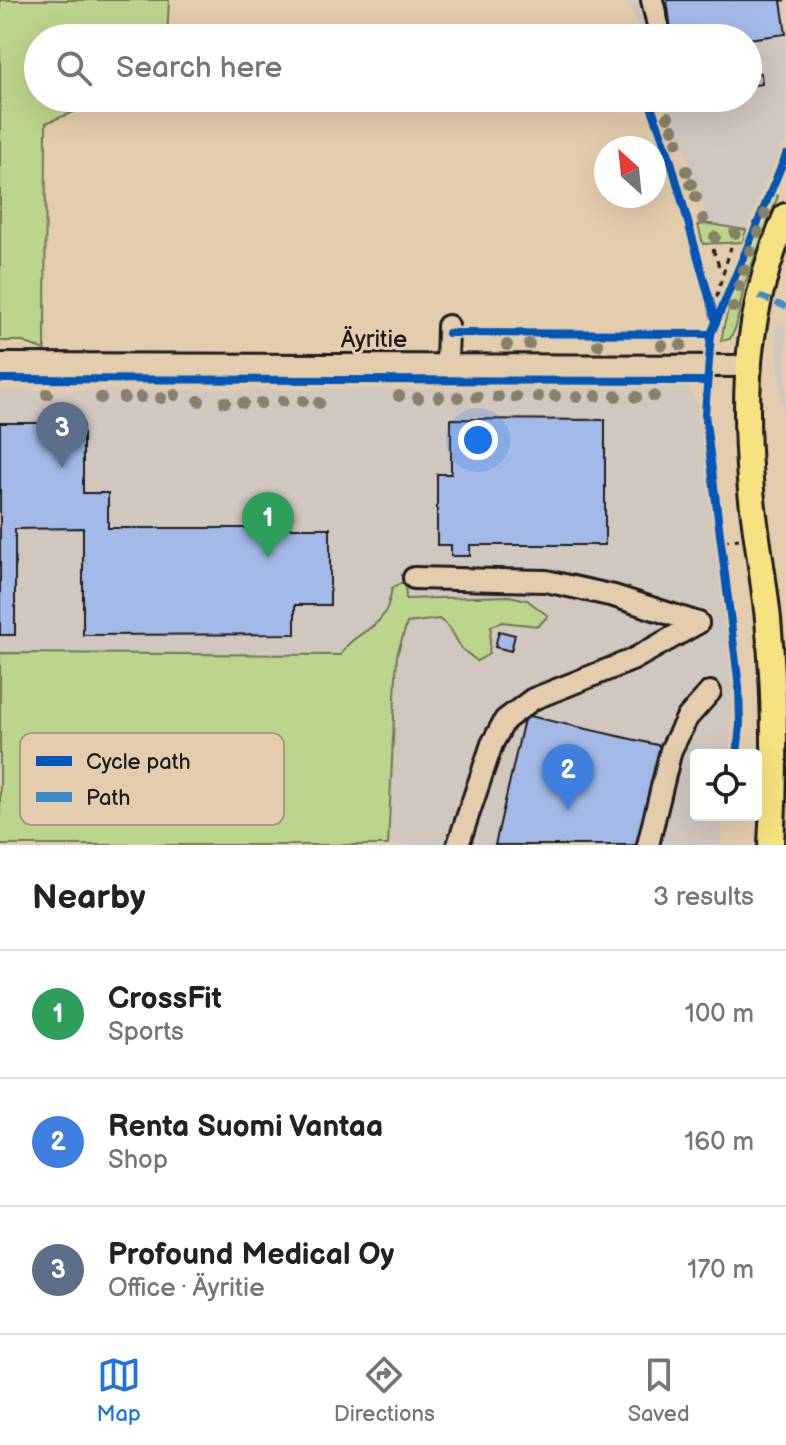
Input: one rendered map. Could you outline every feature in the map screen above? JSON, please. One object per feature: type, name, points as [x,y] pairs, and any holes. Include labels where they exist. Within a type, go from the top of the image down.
[{"type":"main road","points":[[771,845],[773,683],[768,617],[750,482],[748,366],[751,328],[759,296],[786,216]]},
{"type":"street","points":[[652,0],[658,24]]},
{"type":"street","points":[[447,365],[448,326]]},
{"type":"street","name":"Äyritie","points":[[0,364],[748,366]]},
{"type":"street","points":[[414,578],[546,581],[614,596],[698,623],[632,660],[533,699],[505,720],[492,744],[458,845]]},
{"type":"street","points":[[648,845],[671,750],[687,718],[710,692]]},
{"type":"path","points":[[721,273],[708,249],[736,246]]},
{"type":"path","points":[[713,309],[721,273],[736,246]]},
{"type":"path","points":[[709,297],[716,321],[734,275]]},
{"type":"path","points":[[721,527],[725,557]]},
{"type":"path","points":[[723,541],[739,539]]},
{"type":"shaded area","points":[[628,0],[786,0],[786,140],[746,230],[710,224],[671,112],[762,112],[762,24],[637,24]]},
{"type":"shaded area","points":[[786,325],[786,452],[775,326]]},
{"type":"shaded area","points":[[687,388],[697,403],[725,601],[733,700],[729,749],[690,749],[690,821],[723,821],[721,845],[388,845],[396,655],[0,653],[0,390]]},
{"type":"green space","points":[[0,0],[169,0],[168,24],[24,24],[24,112],[74,112],[46,123],[45,350],[20,341],[0,341]]},
{"type":"green space","points":[[771,193],[778,196],[744,286],[736,327],[730,339],[721,341],[736,284]]},
{"type":"green space","points":[[698,225],[746,230],[743,242],[703,244]]},
{"type":"green space","points":[[405,581],[406,599],[509,596],[527,600],[548,616],[538,626],[502,622],[491,626],[489,654],[477,661],[462,649],[449,627],[439,619],[407,623],[397,655],[388,845],[0,845],[0,653],[341,655],[350,643],[384,614],[392,588]]},
{"type":"building","points":[[667,0],[785,0],[781,1],[786,34],[762,37],[762,24],[670,24]]},
{"type":"building","points":[[451,419],[605,420],[605,545],[470,545],[470,556],[451,556],[451,545],[437,545],[437,474],[451,474]]},
{"type":"building","points":[[0,423],[83,423],[83,493],[108,493],[108,528],[330,528],[330,605],[295,605],[295,634],[83,635],[83,528],[15,529],[15,635],[0,635]]},
{"type":"building","points":[[499,631],[515,635],[511,651],[495,647]]},
{"type":"building","points":[[525,715],[662,746],[639,845],[495,845]]},
{"type":"marked path","points":[[759,296],[786,307]]},
{"type":"cycle path","points":[[653,112],[670,158],[716,322]]},
{"type":"cycle path","points":[[738,749],[739,687],[705,414],[711,334],[786,155]]},
{"type":"cycle path","points":[[448,333],[711,334]]},
{"type":"cycle path","points":[[0,379],[705,381]]},
{"type":"place","name":"Profound Medical Oy","points":[[62,468]]},
{"type":"place","name":"CrossFit","points":[[268,558]]},
{"type":"place","name":"Renta Suomi Vantaa","points":[[568,810]]}]
